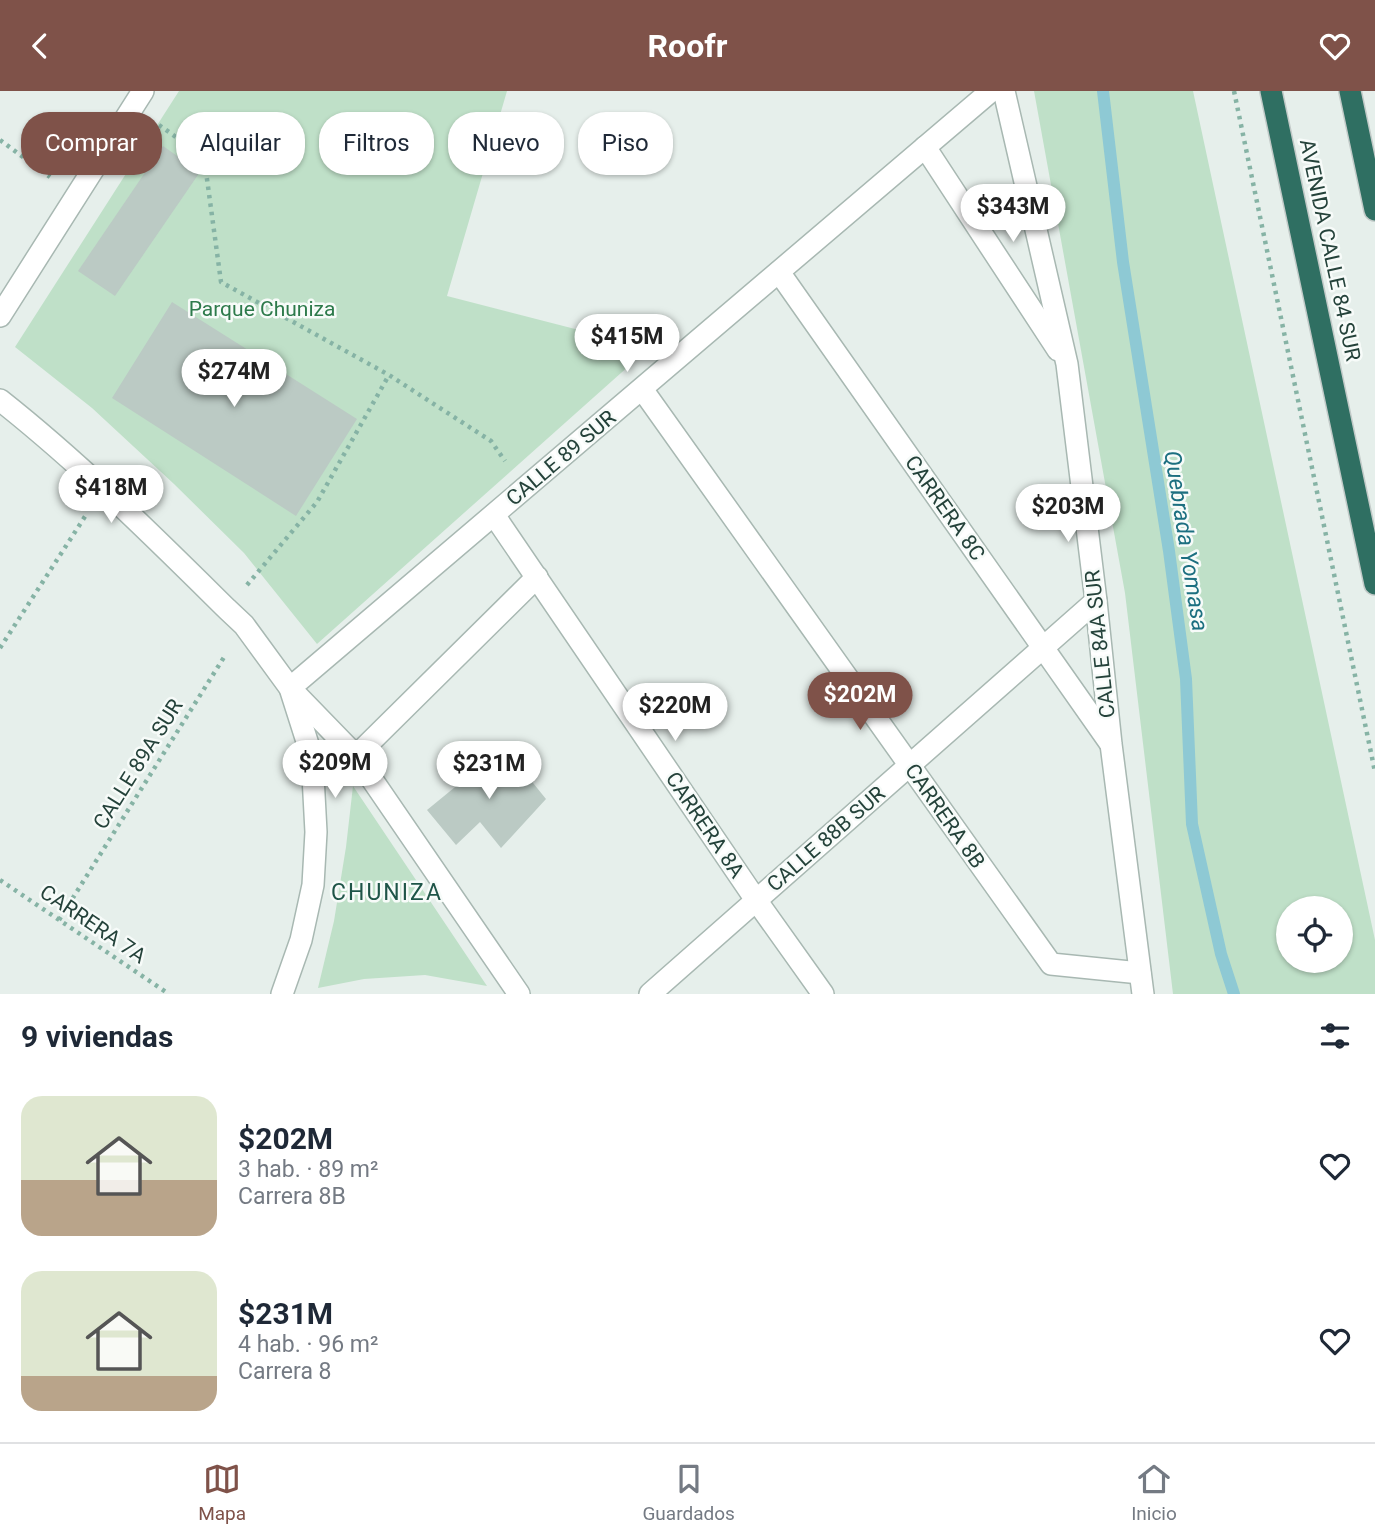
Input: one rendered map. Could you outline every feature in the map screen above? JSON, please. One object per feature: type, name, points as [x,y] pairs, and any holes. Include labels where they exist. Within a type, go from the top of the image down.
[{"type":"highway","name":"AVENIDA CALLE 84 SUR","points":[[1271,91],[1375,584]]},
{"type":"highway","points":[[1350,91],[1375,210]]},
{"type":"street","name":"CALLE 89 SUR","points":[[290,688],[991,91]]},
{"type":"street","name":"CALLE 84A SUR","points":[[1004,91],[1067,364],[1143,994]]},
{"type":"street","points":[[0,316],[138,99]]},
{"type":"street","points":[[925,147],[1067,364]]},
{"type":"street","name":"CARRERA 8C","points":[[779,272],[1111,744]]},
{"type":"street","name":"CARRERA 8B","points":[[642,389],[1051,964],[1140,973]]},
{"type":"street","points":[[0,400],[104,488],[244,625],[290,688],[356,756],[519,994]]},
{"type":"street","name":"CARRERA 8A","points":[[494,515],[823,994]]},
{"type":"street","points":[[356,756],[537,577]]},
{"type":"street","name":"CALLE 88B SUR","points":[[650,994],[1096,601]]},
{"type":"street","points":[[282,994],[301,940],[311,896],[316,832],[312,757],[290,688]]},
{"type":"path","points":[[1234,91],[1375,772]]},
{"type":"path","points":[[138,99],[204,157],[221,282],[389,375],[491,441],[525,488]]},
{"type":"path","points":[[0,140],[77,196]]},
{"type":"path","points":[[227,609],[317,502],[389,375]]},
{"type":"path","points":[[0,648],[104,488]]},
{"type":"path","name":"CALLE 89A SUR","points":[[59,920],[244,625]]},
{"type":"path","name":"CARRERA 7A","points":[[0,880],[169,994]]},
{"type":"green space","name":"Parque Chuniza","points":[[179,91],[507,91],[501,112],[448,112],[448,175],[482,175],[447,296],[649,348],[317,644],[244,553],[174,484],[92,408],[15,347],[125,175],[162,175],[162,118]]},
{"type":"green space","points":[[1034,91],[1193,91],[1375,940],[1375,994],[1173,994],[1125,593]]},
{"type":"green space","points":[[353,786],[487,986],[425,975],[364,979],[318,988],[334,921]]},
{"type":"building","points":[[162,147],[176,155],[176,175],[198,175],[115,296],[78,271],[143,175],[162,175]]},
{"type":"building","points":[[172,302],[357,419],[296,516],[112,398]]},
{"type":"building","points":[[504,747],[546,799],[501,848],[480,822],[456,845],[427,810]]},
{"type":"waterway","name":"Quebrada Yomasa","points":[[1103,91],[1123,262],[1169,551],[1186,679],[1192,824],[1221,954],[1234,994]]},
{"type":"district","name":"CHUNIZA","points":[[387,892]]}]
